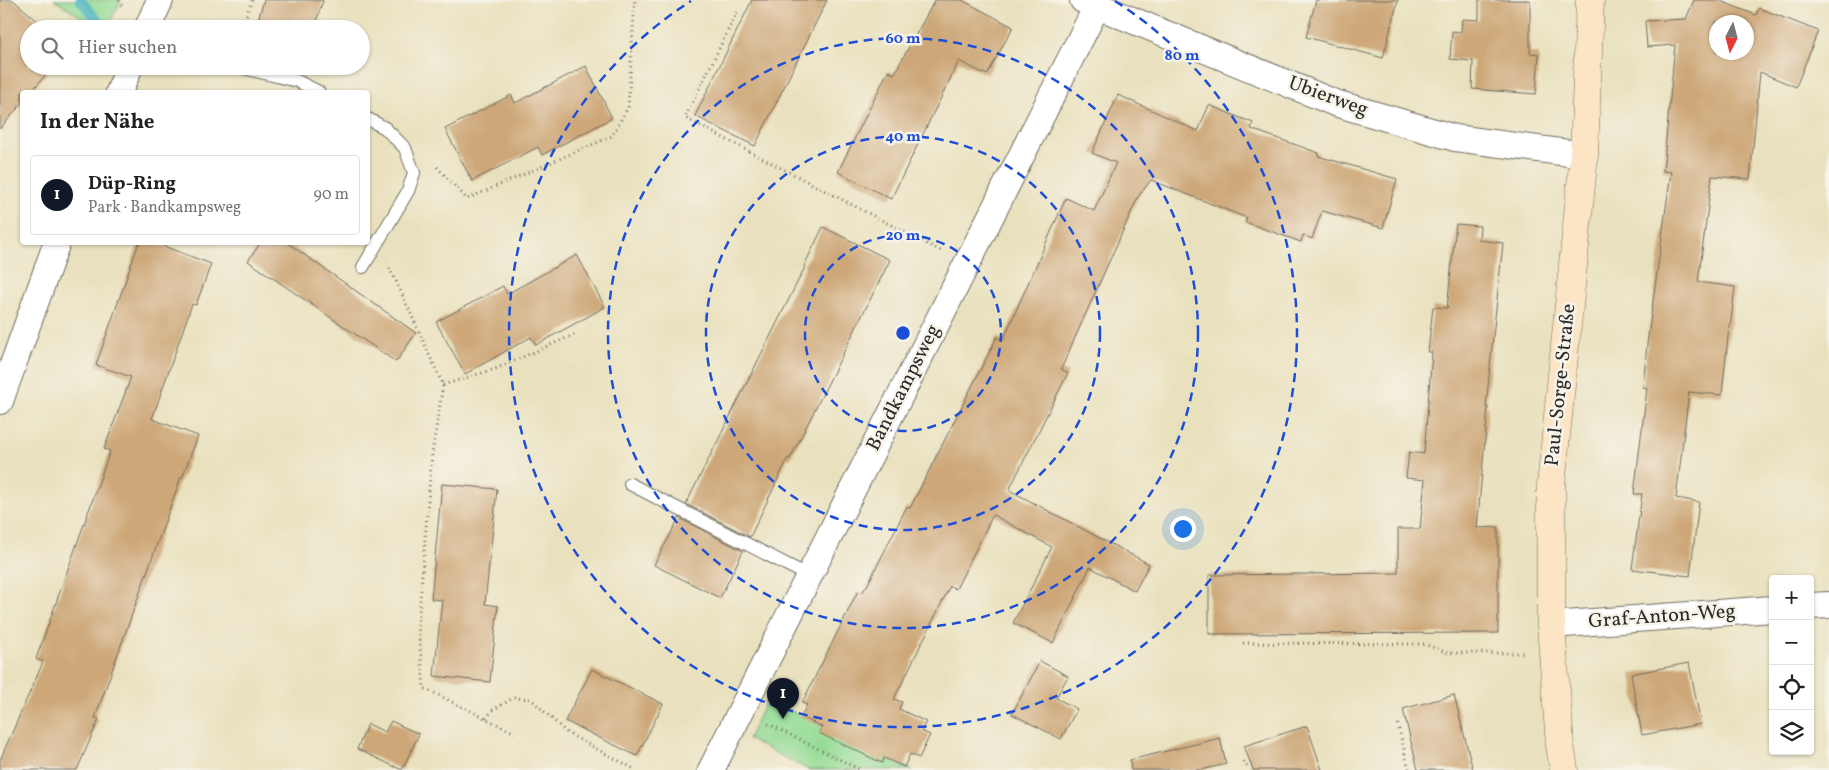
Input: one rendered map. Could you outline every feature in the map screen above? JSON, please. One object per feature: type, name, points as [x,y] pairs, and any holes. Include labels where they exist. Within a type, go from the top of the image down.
[{"type":"street","points":[[150,20],[160,0]]},
{"type":"street","name":"Paul-Sorge-Straße","points":[[1564,770],[1560,745],[1550,625],[1551,486],[1584,155],[1590,0]]},
{"type":"street","name":"Ubierweg","points":[[1090,3],[1335,103],[1455,138],[1584,155]]},
{"type":"street","name":"Bandkampsweg","points":[[711,770],[967,264],[1090,3]]},
{"type":"street","points":[[119,90],[126,75]]},
{"type":"street","points":[[0,401],[56,245]]},
{"type":"street","points":[[1814,606],[1829,605]]},
{"type":"street","name":"Graf-Anton-Weg","points":[[1550,625],[1769,609]]},
{"type":"lane","points":[[272,75],[297,81],[315,90]]},
{"type":"lane","points":[[363,267],[408,191],[414,173],[405,148],[385,128],[370,120]]},
{"type":"lane","points":[[630,484],[809,576]]},
{"type":"path","points":[[244,20],[252,0]]},
{"type":"path","points":[[414,173],[437,167],[467,199],[612,136],[628,107],[635,0]]},
{"type":"path","points":[[737,12],[685,118],[967,264]]},
{"type":"path","points":[[376,246],[396,280],[443,385],[432,453],[418,625],[424,688],[515,733]]},
{"type":"path","points":[[443,385],[495,369],[578,333]]},
{"type":"path","points":[[1243,643],[1424,644],[1448,653],[1553,653]]},
{"type":"path","points":[[486,718],[493,710],[513,698],[531,698],[567,733],[636,770]]},
{"type":"path","points":[[742,711],[861,770]]},
{"type":"path","points":[[1398,724],[1409,770]]},
{"type":"path","points":[[1244,761],[1248,770]]},
{"type":"green space","points":[[54,0],[121,0],[111,20],[86,20]]},
{"type":"green space","points":[[767,699],[912,770],[809,770],[748,739]]},
{"type":"building","points":[[0,0],[13,0],[36,20],[20,20],[20,75],[45,75],[33,90],[20,90],[20,105],[0,129]]},
{"type":"building","points":[[264,0],[323,0],[317,20],[258,20]]},
{"type":"building","points":[[752,0],[827,0],[755,146],[695,116]]},
{"type":"building","points":[[935,0],[962,0],[1013,27],[987,75],[959,61],[891,199],[838,172],[888,71],[894,74]]},
{"type":"building","points":[[1316,0],[1398,0],[1383,58],[1306,37]]},
{"type":"building","points":[[1479,0],[1530,0],[1530,53],[1539,54],[1536,94],[1472,89],[1473,61],[1450,59],[1452,31],[1461,32],[1462,19],[1479,20]]},
{"type":"building","points":[[1694,0],[1718,0],[1756,15],[1759,8],[1818,31],[1796,87],[1760,72],[1750,179],[1712,176],[1698,282],[1735,287],[1722,395],[1689,392],[1676,498],[1699,502],[1690,576],[1632,569],[1642,494],[1634,494],[1647,388],[1643,387],[1647,344],[1671,172],[1663,171],[1675,45],[1647,47],[1645,21],[1686,19]]},
{"type":"building","points":[[586,66],[612,118],[542,155],[538,147],[472,181],[445,129],[511,95],[515,103]]},
{"type":"building","points":[[1118,95],[1198,131],[1209,105],[1253,123],[1251,129],[1319,153],[1318,156],[1397,179],[1383,228],[1322,211],[1312,239],[1303,235],[1301,242],[1245,222],[1247,218],[1151,180],[1138,197],[1061,369],[1068,373],[1009,490],[1149,564],[1135,591],[1090,567],[1053,643],[1013,623],[1052,547],[993,515],[956,589],[950,586],[894,699],[902,702],[899,709],[926,722],[921,731],[930,735],[919,758],[910,754],[904,767],[884,758],[882,763],[819,733],[822,727],[801,717],[807,705],[802,703],[858,591],[862,593],[868,584],[907,506],[910,508],[997,337],[1003,340],[1066,198],[1094,211],[1116,163],[1092,153]]},
{"type":"building","points":[[1456,224],[1480,226],[1479,240],[1503,243],[1486,407],[1488,407],[1477,528],[1498,527],[1498,633],[1209,634],[1209,575],[1398,573],[1398,529],[1420,529],[1425,480],[1406,478],[1409,452],[1424,454],[1432,352],[1428,352],[1433,307],[1447,308]]},
{"type":"building","points":[[823,227],[890,260],[790,459],[788,458],[750,537],[686,504],[805,267]]},
{"type":"building","points":[[138,245],[161,245],[211,264],[196,305],[192,304],[152,419],[198,436],[181,477],[95,718],[99,719],[77,770],[0,770],[0,760],[43,662],[36,659],[110,451],[104,449],[131,377],[96,365]]},
{"type":"building","points":[[259,245],[290,245],[416,333],[396,362],[248,261]]},
{"type":"building","points":[[577,255],[605,307],[536,345],[531,337],[465,374],[436,322],[503,286],[507,294]]},
{"type":"building","points":[[442,484],[497,489],[485,604],[498,606],[490,682],[434,676],[442,600],[431,599]]},
{"type":"building","points":[[679,518],[743,551],[720,598],[654,565]]},
{"type":"building","points":[[1040,661],[1068,676],[1056,698],[1077,709],[1061,739],[1012,714]]},
{"type":"building","points":[[1689,663],[1701,724],[1642,735],[1631,674]]},
{"type":"building","points":[[592,669],[663,704],[637,756],[565,721]]},
{"type":"building","points":[[1454,695],[1473,770],[1418,770],[1403,709]]},
{"type":"building","points":[[391,721],[419,734],[402,770],[357,749],[368,724],[385,732]]},
{"type":"building","points":[[1307,726],[1322,770],[1253,770],[1244,746]]},
{"type":"building","points":[[1220,738],[1226,764],[1201,770],[1131,770],[1130,760]]},
{"type":"waterway","points":[[80,0],[97,20]]},
{"type":"place","name":"Düp-Ring","points":[[783,719]]}]
